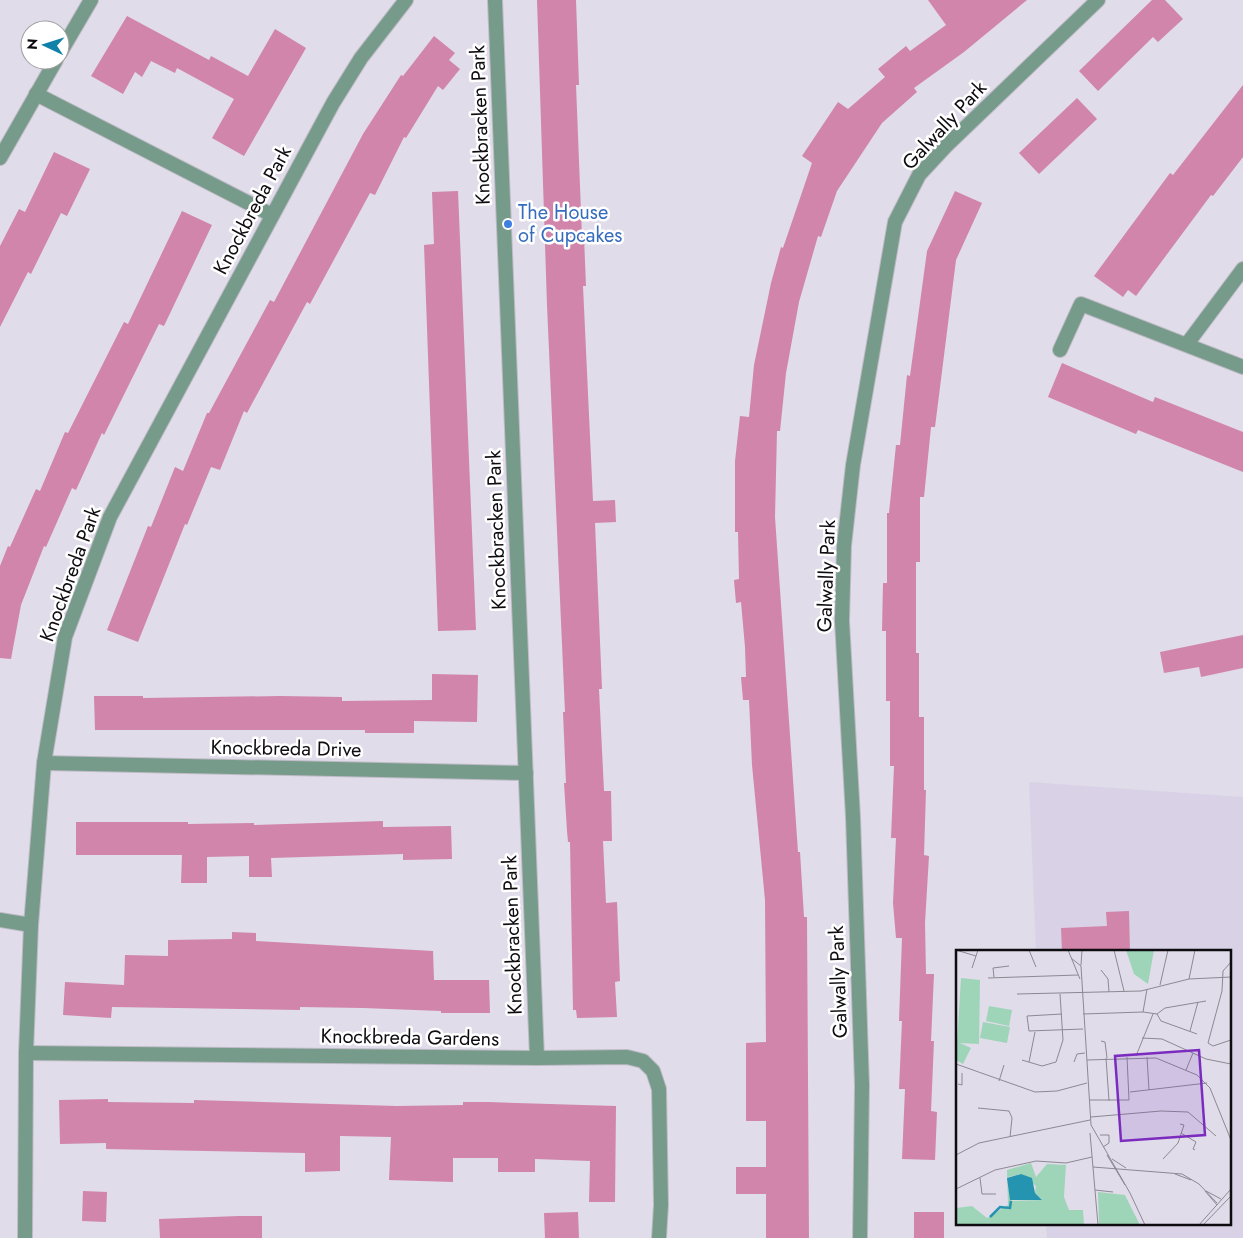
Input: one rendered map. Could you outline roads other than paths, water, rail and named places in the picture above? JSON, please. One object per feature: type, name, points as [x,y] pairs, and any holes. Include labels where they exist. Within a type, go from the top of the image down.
[{"type":"street","points":[[70,36],[91,0]]},
{"type":"street","name":"Knockbreda Park","points":[[25,1238],[26,1053],[31,926],[44,763],[65,637],[110,517],[333,103],[361,58],[406,0]]},
{"type":"street","name":"Knockbracken Park","points":[[494,0],[537,1058]]},
{"type":"street","name":"Galwally Park","points":[[860,1238],[862,1085],[853,817],[842,621],[844,546],[853,465],[895,222],[919,175],[946,146],[1098,0]]},
{"type":"street","points":[[0,158],[50,70]]},
{"type":"street","points":[[36,94],[272,215]]},
{"type":"street","points":[[1187,344],[1243,269]]},
{"type":"street","points":[[1060,350],[1081,304],[1243,367]]},
{"type":"street","name":"Knockbreda Drive","points":[[44,763],[526,773]]},
{"type":"street","points":[[0,920],[31,926]]},
{"type":"street","name":"Knockbreda Gardens","points":[[26,1053],[537,1058],[627,1057],[643,1060],[653,1071],[659,1089],[662,1205],[659,1238]]},
{"type":"place","name":"The House of Cupcakes","points":[[508,224]]}]
